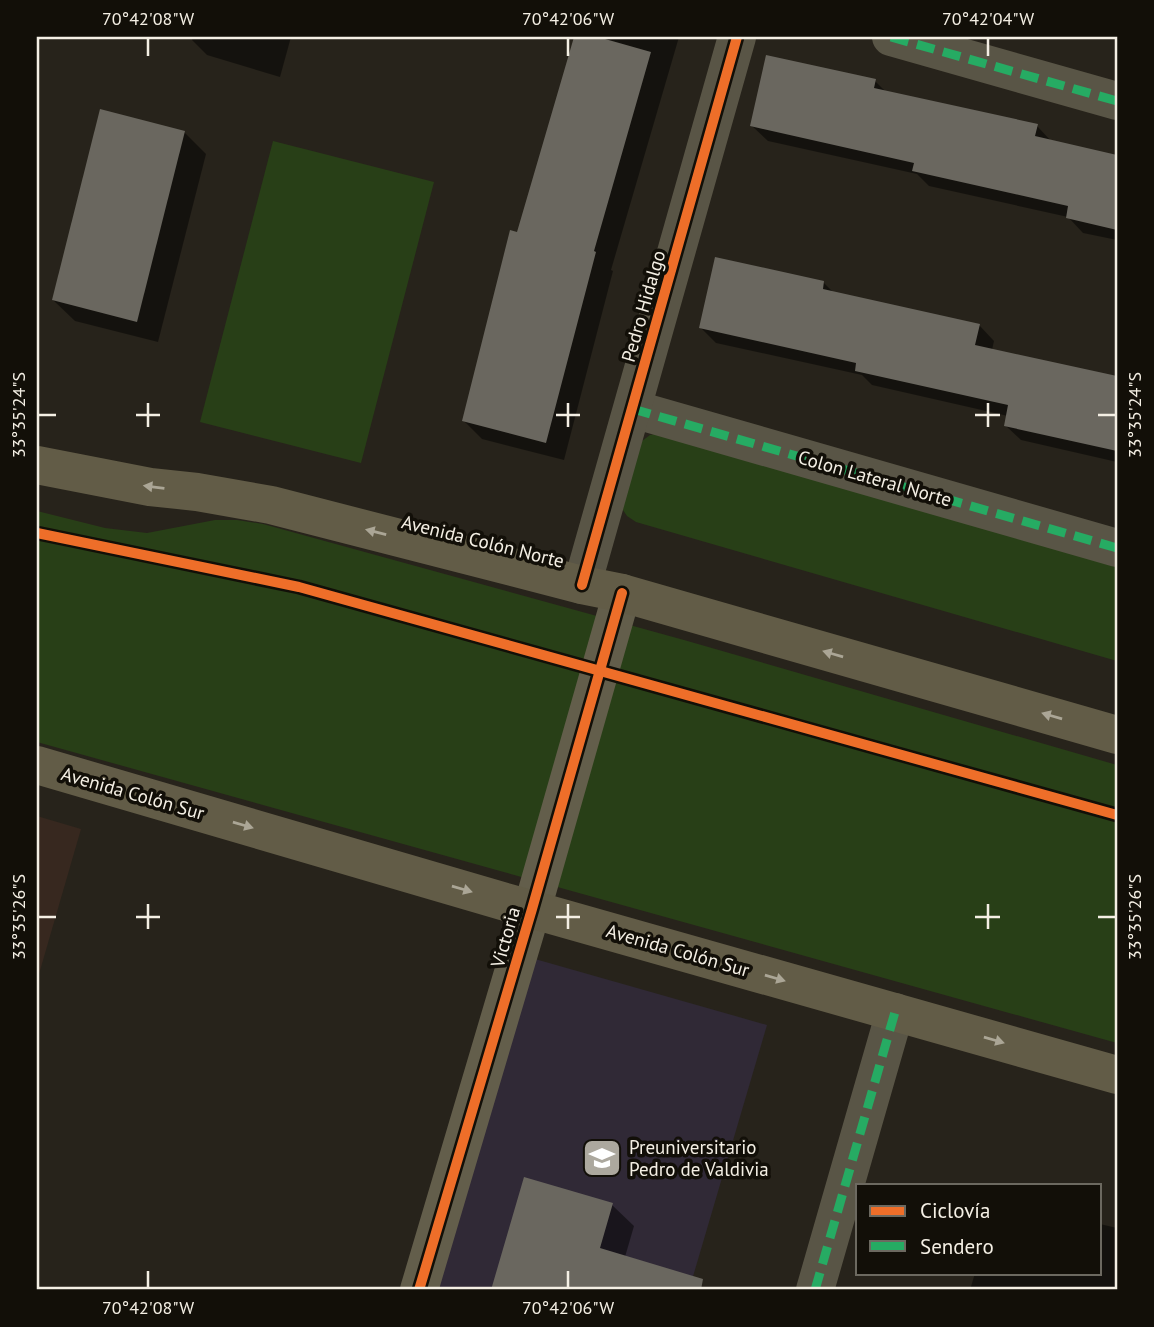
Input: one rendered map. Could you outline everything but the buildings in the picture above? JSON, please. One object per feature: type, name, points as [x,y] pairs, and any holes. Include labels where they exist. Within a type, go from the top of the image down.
[{"type":"main road","name":"Avenida Colón Norte","points":[[37,465],[150,487],[271,505],[622,593],[1117,735]]},
{"type":"main road","name":"Avenida Colón Sur","points":[[37,765],[1117,1075]]},
{"type":"street","name":"Pedro Hidalgo","points":[[582,585],[737,37]]},
{"type":"street","points":[[891,37],[1117,101]]},
{"type":"street","name":"Colon Lateral Norte","points":[[633,409],[1117,548]]},
{"type":"street","name":"Victoria","points":[[419,1290],[622,593]]},
{"type":"street","points":[[815,1290],[895,1012]]},
{"type":"shaded area","points":[[37,816],[81,829],[37,981]]},
{"type":"shaded area","name":"Preuniversitario Pedro de Valdivia","points":[[535,959],[767,1025],[689,1290],[438,1290]]},
{"type":"green space","points":[[273,141],[434,182],[361,463],[200,422]]},
{"type":"green space","points":[[665,432],[1117,556],[1117,661],[636,522],[627,516],[621,507],[634,447],[650,435]]},
{"type":"green space","points":[[37,511],[105,528],[147,533],[215,520],[263,524],[684,640],[1117,765],[1117,1043],[37,742]]},
{"type":"marked path","points":[[891,37],[1117,101]]},
{"type":"marked path","points":[[633,409],[1117,548]]},
{"type":"marked path","points":[[815,1290],[895,1012]]},
{"type":"cycle path","points":[[582,585],[737,37]]},
{"type":"cycle path","points":[[37,533],[299,587],[1117,815]]},
{"type":"cycle path","points":[[419,1290],[622,593]]},
{"type":"place","name":"Preuniversitario Pedro de Valdivia","points":[[602,1158]]}]
